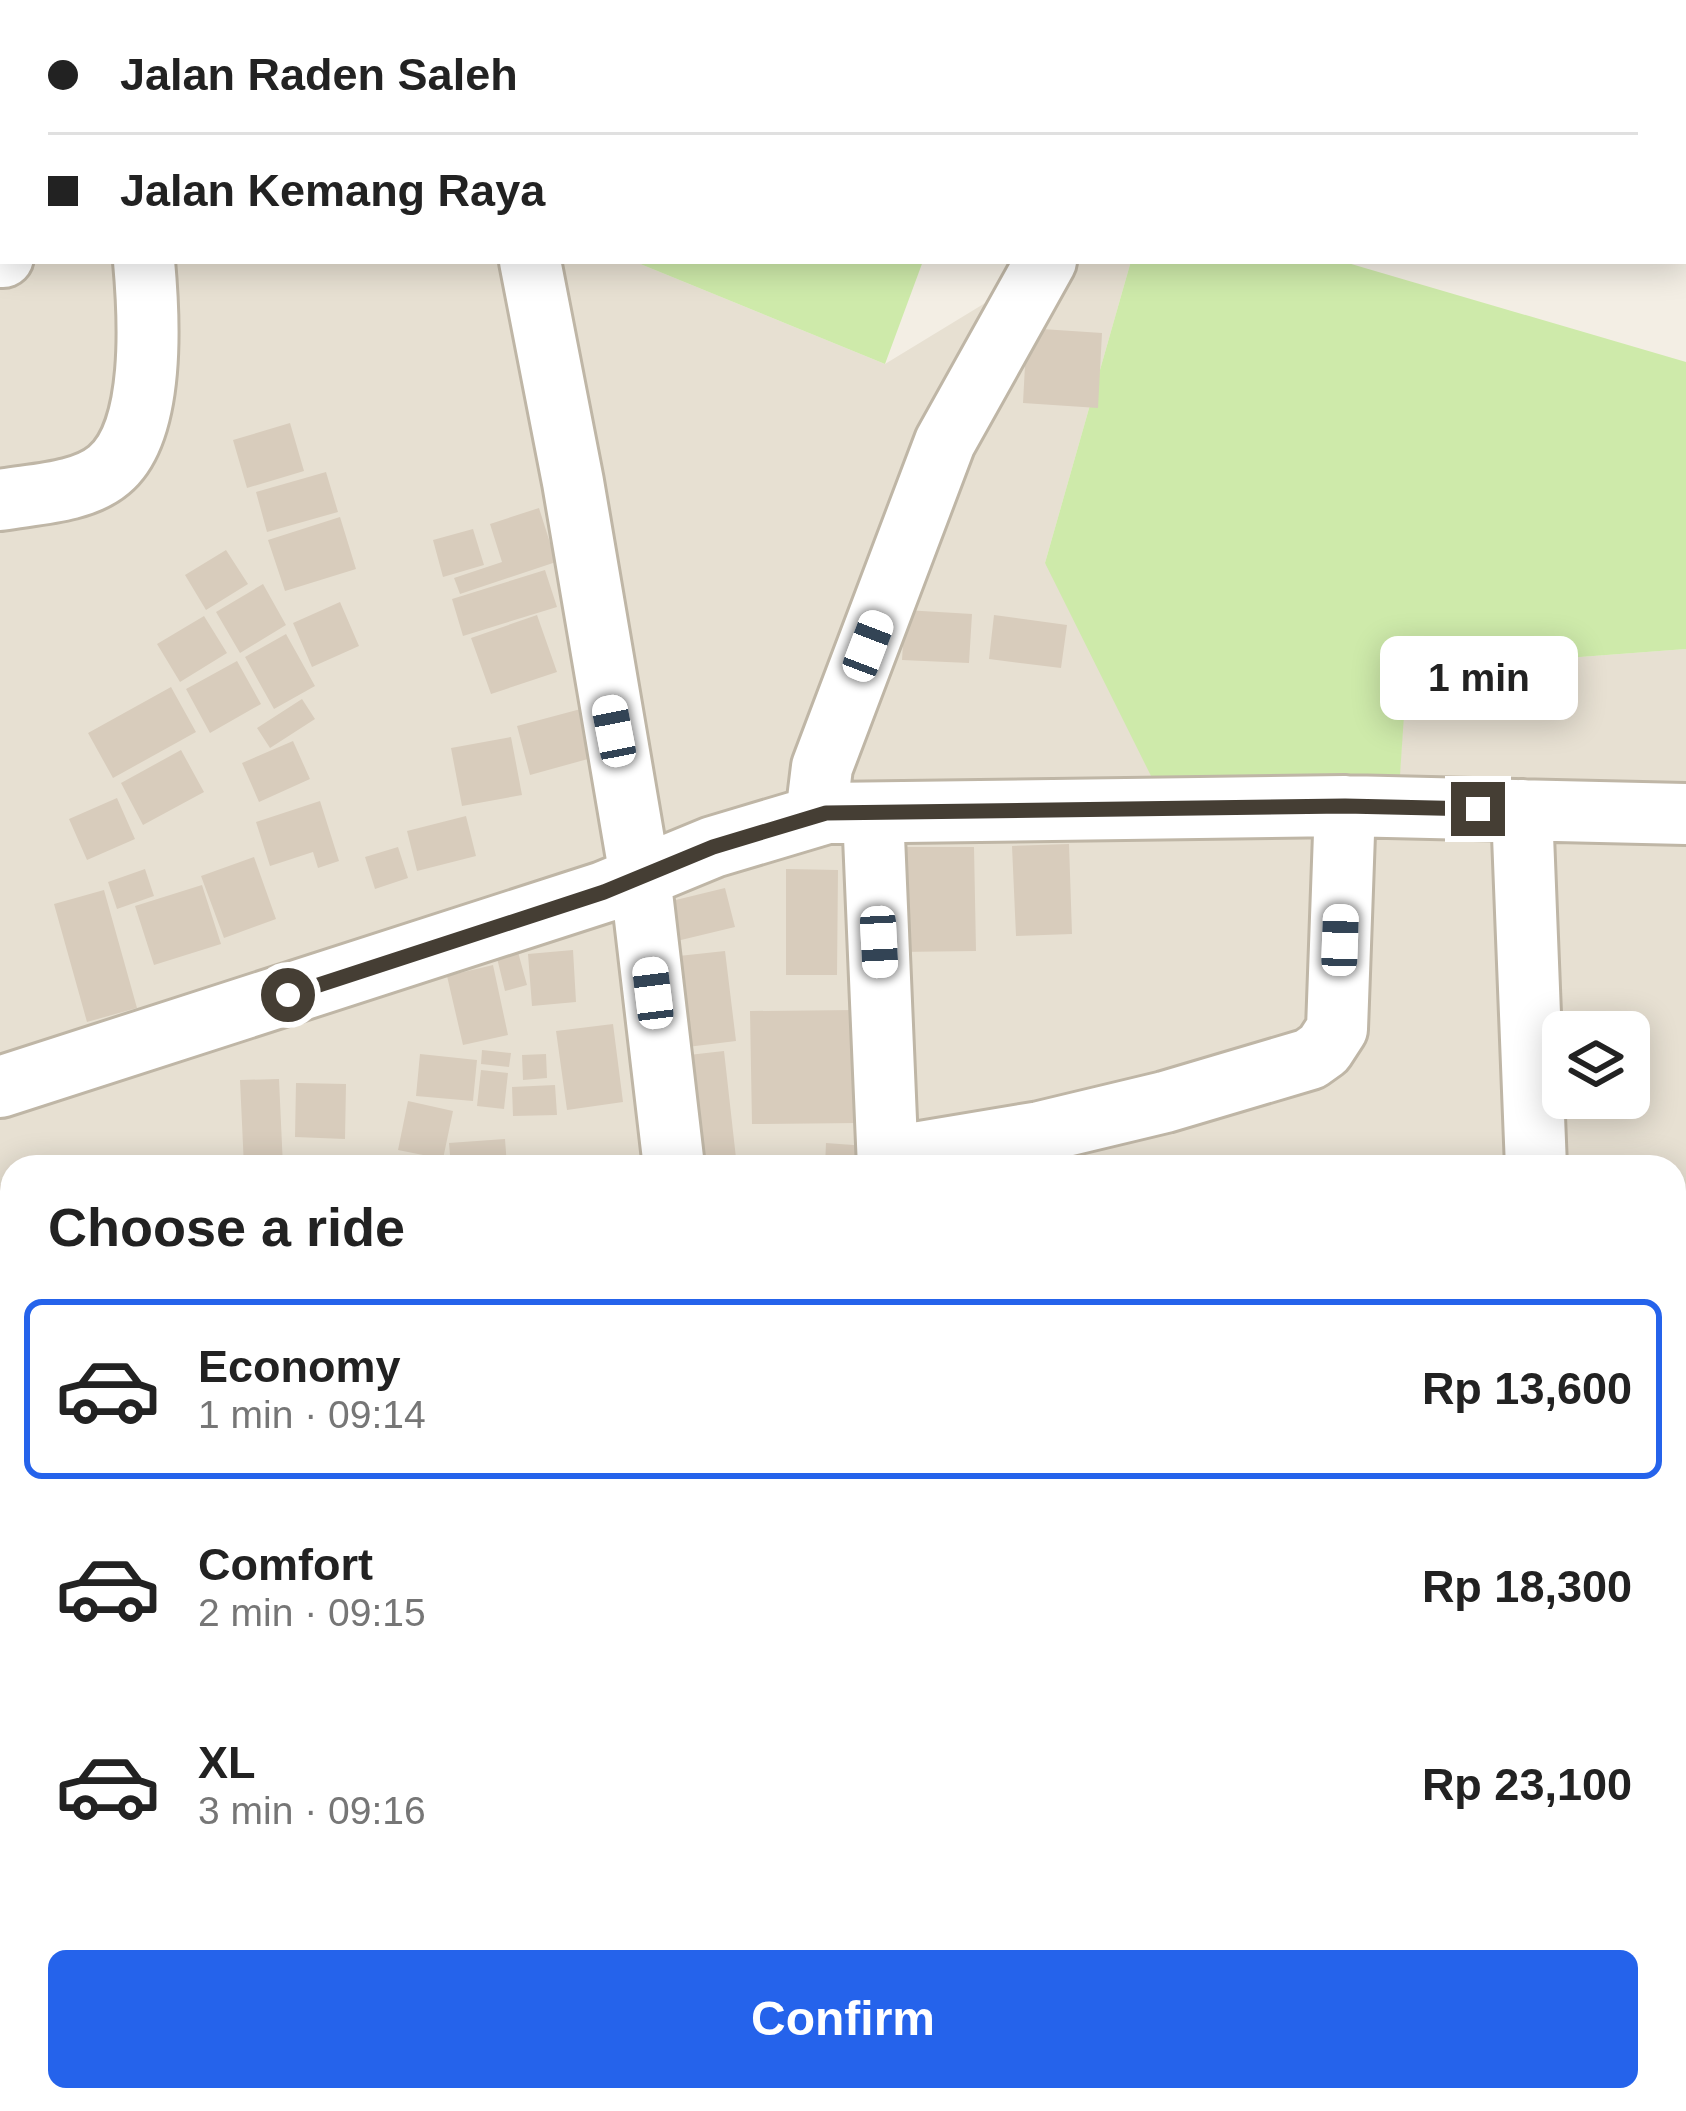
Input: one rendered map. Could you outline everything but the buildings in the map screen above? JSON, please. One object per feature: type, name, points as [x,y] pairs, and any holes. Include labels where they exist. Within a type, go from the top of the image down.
[{"type":"street","points":[[0,500],[69,488],[109,471],[130,441],[148,370],[144,264]]},
{"type":"street","points":[[531,264],[640,876],[673,1155]]},
{"type":"street","points":[[888,1155],[844,814],[822,767],[945,442],[1044,264]]},
{"type":"street","points":[[0,1087],[604,892],[713,847],[844,814],[1345,806],[1686,814]]},
{"type":"street","points":[[924,1155],[1165,1102],[1310,1059],[1324,1049],[1337,1029],[1345,806]]},
{"type":"street","points":[[1522,810],[1536,1155]]},
{"type":"shaded area","points":[[0,264],[640,264],[885,364],[1049,264],[1130,264],[1045,563],[1398,805],[1406,670],[1686,649],[1686,1155],[0,1155]]},
{"type":"green space","points":[[640,264],[922,264],[885,364]]},
{"type":"green space","points":[[1130,264],[1351,264],[1686,362],[1686,649],[1407,670],[1398,806],[1158,790],[1045,563]]},
{"type":"route","points":[[288,995],[604,892],[713,847],[826,813],[1345,806],[1478,809]]}]
